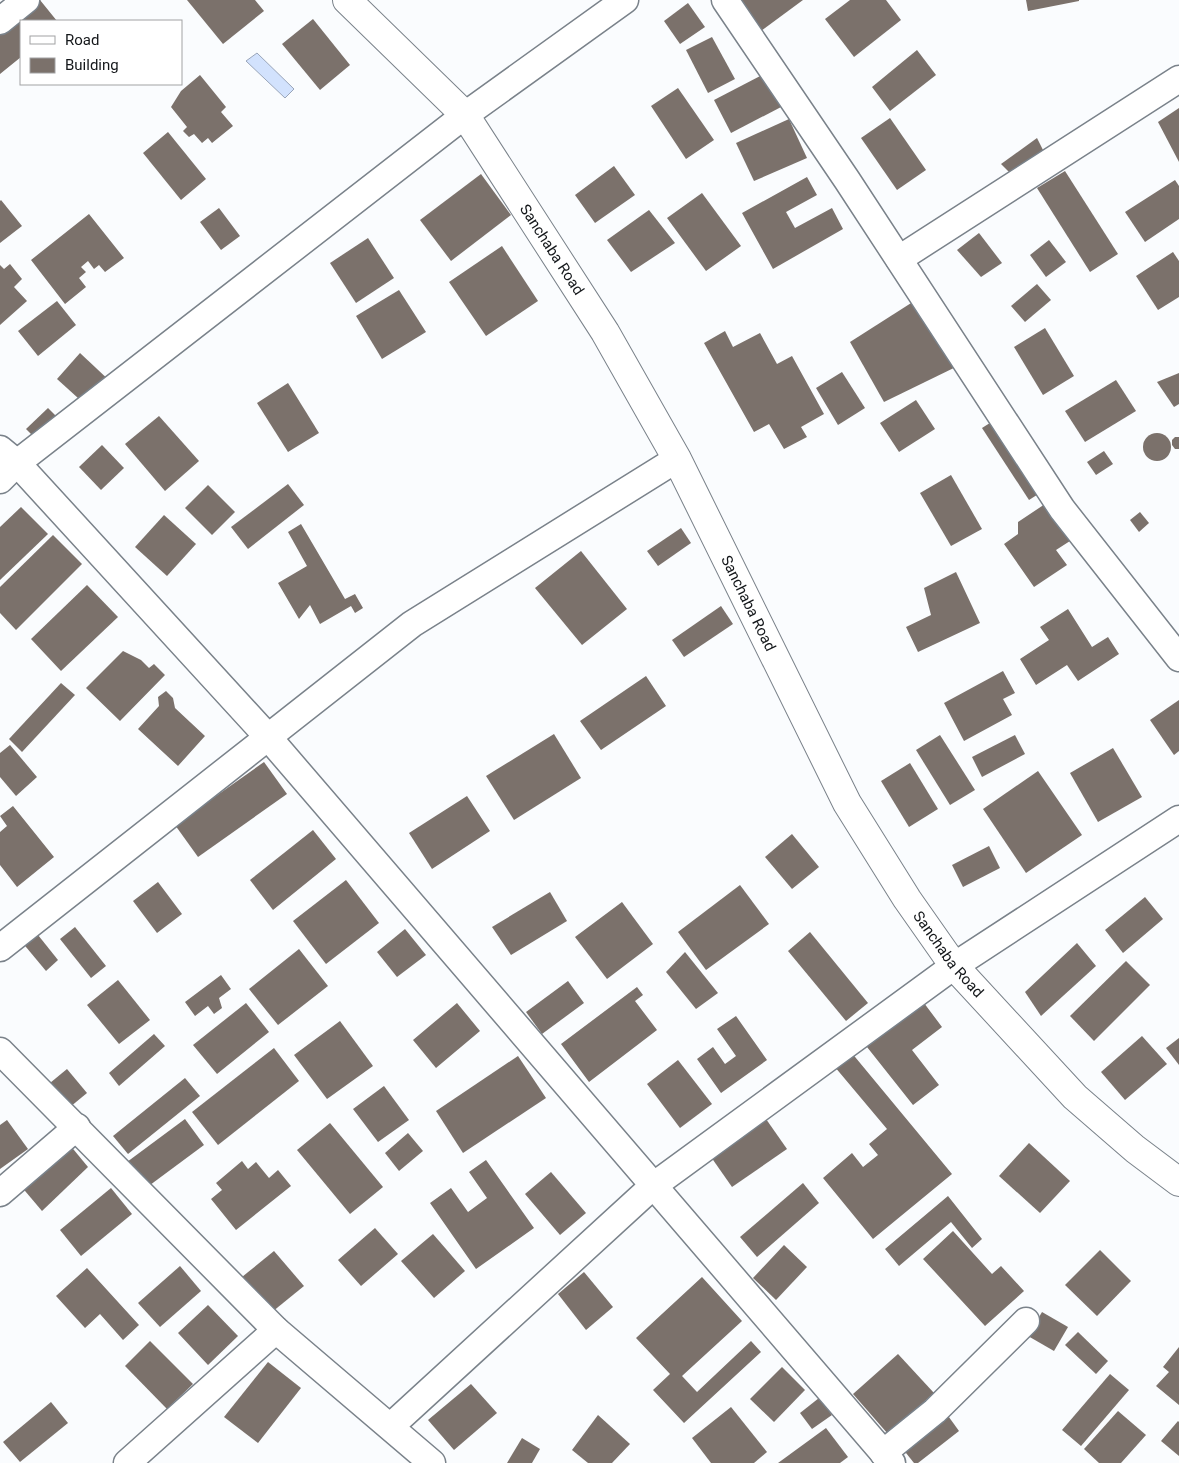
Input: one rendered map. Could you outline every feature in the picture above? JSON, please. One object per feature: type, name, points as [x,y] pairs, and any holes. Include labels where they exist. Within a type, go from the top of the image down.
[{"type":"street","points":[[0,21],[26,0]]},
{"type":"street","name":"Sanchaba Road","points":[[346,0],[465,115],[518,193],[605,332],[677,459],[847,803],[907,899],[954,966],[1075,1097],[1135,1149],[1179,1182]]},
{"type":"street","points":[[625,0],[465,115],[6,464],[268,737],[888,1458],[1026,1321]]},
{"type":"street","points":[[725,0],[899,259],[1062,509],[1179,658]]},
{"type":"street","points":[[899,259],[1179,80]]},
{"type":"street","points":[[0,948],[412,624],[677,459]]},
{"type":"street","points":[[391,1426],[653,1186],[954,966],[1179,819]]},
{"type":"street","points":[[0,1051],[276,1330],[391,1426],[432,1463]]},
{"type":"street","points":[[0,1193],[77,1127]]},
{"type":"street","points":[[127,1463],[276,1330]]},
{"type":"water","points":[[257,53],[294,89],[285,98],[246,61]]},
{"type":"building","points":[[35,0],[40,0],[56,20],[20,20],[20,58],[0,74],[0,28]]},
{"type":"building","points":[[187,0],[255,0],[264,11],[223,44]]},
{"type":"building","points":[[738,0],[803,0],[761,31]]},
{"type":"building","points":[[850,0],[886,0],[901,20],[854,57],[825,19]]},
{"type":"building","points":[[1026,0],[1079,0],[1079,1],[1028,11]]},
{"type":"building","points":[[688,3],[705,27],[680,44],[664,21]]},
{"type":"building","points":[[313,19],[350,65],[320,90],[282,44]]},
{"type":"building","points":[[712,37],[735,79],[708,93],[686,50]]},
{"type":"building","points":[[917,50],[936,75],[890,111],[872,87]]},
{"type":"building","points":[[766,73],[783,106],[731,133],[714,100]]},
{"type":"building","points":[[200,75],[226,107],[221,112],[233,126],[212,143],[208,138],[202,143],[194,134],[189,137],[183,131],[187,127],[171,107],[181,91]]},
{"type":"building","points":[[678,88],[714,140],[686,159],[651,106]]},
{"type":"building","points":[[1179,108],[1179,162],[1158,122]]},
{"type":"building","points":[[890,118],[926,170],[897,190],[861,138]]},
{"type":"building","points":[[789,119],[807,158],[754,181],[736,143]]},
{"type":"building","points":[[168,132],[206,179],[181,200],[143,153]]},
{"type":"building","points":[[1037,138],[1043,150],[1011,174],[1001,164]]},
{"type":"building","points":[[614,166],[635,195],[595,223],[575,195]]},
{"type":"building","points":[[1065,171],[1118,254],[1090,272],[1037,188]]},
{"type":"building","points":[[481,174],[511,215],[451,261],[420,220]]},
{"type":"building","points":[[807,177],[817,195],[786,212],[795,228],[832,208],[843,229],[773,269],[742,213]]},
{"type":"building","points":[[1175,180],[1179,186],[1179,219],[1145,242],[1125,212]]},
{"type":"building","points":[[702,193],[741,246],[706,271],[667,218]]},
{"type":"building","points":[[0,201],[22,226],[0,243]]},
{"type":"building","points":[[219,208],[240,236],[221,250],[200,222]]},
{"type":"building","points":[[649,210],[675,243],[631,272],[607,240]]},
{"type":"building","points":[[89,214],[124,258],[105,272],[99,265],[94,269],[88,261],[81,267],[86,272],[79,278],[86,287],[65,304],[31,260]]},
{"type":"building","points":[[979,233],[1002,263],[981,277],[957,250]]},
{"type":"building","points":[[368,238],[394,278],[356,303],[330,263]]},
{"type":"building","points":[[1049,240],[1066,262],[1046,277],[1030,255]]},
{"type":"building","points":[[502,246],[538,301],[486,336],[449,282]]},
{"type":"building","points":[[1173,252],[1179,261],[1179,297],[1158,310],[1136,276]]},
{"type":"building","points":[[10,264],[22,279],[14,287],[27,301],[0,325],[0,265],[4,269]]},
{"type":"building","points":[[1037,284],[1051,300],[1025,322],[1011,306]]},
{"type":"building","points":[[399,290],[426,332],[382,359],[356,316]]},
{"type":"building","points":[[919,298],[964,363],[884,402],[850,342]]},
{"type":"building","points":[[57,301],[76,325],[38,356],[18,331]]},
{"type":"building","points":[[1045,328],[1074,376],[1043,395],[1014,347]]},
{"type":"building","points":[[725,331],[733,347],[760,333],[777,364],[792,356],[824,414],[801,427],[807,437],[784,449],[769,424],[754,432],[704,343]]},
{"type":"building","points":[[80,353],[112,383],[89,408],[57,379]]},
{"type":"building","points":[[842,372],[865,408],[838,425],[816,388]]},
{"type":"building","points":[[1179,373],[1179,404],[1174,407],[1157,382]]},
{"type":"building","points":[[1116,380],[1136,411],[1085,442],[1065,411]]},
{"type":"building","points":[[288,383],[319,433],[288,452],[257,403]]},
{"type":"building","points":[[916,400],[935,429],[899,452],[880,423]]},
{"type":"building","points":[[48,408],[63,423],[41,444],[26,429]]},
{"type":"building","points":[[1004,414],[1051,486],[1029,500],[982,428]]},
{"type":"building","points":[[159,416],[199,461],[165,491],[125,444]]},
{"type":"building","points":[[1157,433],[1167,437],[1171,447],[1167,457],[1157,461],[1147,457],[1143,447],[1147,437]]},
{"type":"building","points":[[1175,437],[1179,437],[1179,449],[1175,449],[1172,445],[1172,440]]},
{"type":"building","points":[[102,445],[124,468],[101,490],[79,467]]},
{"type":"building","points":[[1104,451],[1113,464],[1096,475],[1087,462]]},
{"type":"building","points":[[951,475],[982,529],[951,546],[920,493]]},
{"type":"building","points":[[288,484],[304,505],[248,549],[231,527]]},
{"type":"building","points":[[208,485],[235,512],[212,535],[185,508]]},
{"type":"building","points":[[1045,504],[1070,541],[1056,550],[1067,565],[1034,587],[1004,544],[1018,534],[1018,522]]},
{"type":"building","points":[[21,507],[48,534],[0,580],[0,527]]},
{"type":"building","points":[[1140,512],[1149,523],[1139,532],[1130,520]]},
{"type":"building","points":[[164,515],[196,544],[167,576],[135,547]]},
{"type":"building","points":[[301,524],[345,599],[355,594],[363,608],[355,613],[351,606],[320,624],[310,605],[299,619],[278,583],[307,566],[288,532]]},
{"type":"building","points":[[681,528],[691,543],[658,566],[647,551]]},
{"type":"building","points":[[53,535],[82,564],[16,630],[0,613],[0,587]]},
{"type":"building","points":[[581,551],[627,609],[582,645],[535,588]]},
{"type":"building","points":[[956,572],[980,623],[918,652],[906,627],[931,615],[924,588]]},
{"type":"building","points":[[87,585],[118,617],[61,671],[31,639]]},
{"type":"building","points":[[721,606],[733,624],[684,657],[672,640]]},
{"type":"building","points":[[1068,609],[1092,647],[1108,637],[1119,654],[1078,681],[1067,665],[1036,685],[1020,659],[1049,640],[1040,627]]},
{"type":"building","points":[[123,651],[141,660],[149,668],[154,664],[165,675],[120,721],[86,688]]},
{"type":"building","points":[[1003,671],[1015,693],[1003,699],[1012,715],[964,741],[944,703]]},
{"type":"building","points":[[646,676],[666,706],[601,750],[580,721]]},
{"type":"building","points":[[61,683],[75,695],[22,752],[9,739]]},
{"type":"building","points":[[166,691],[173,698],[175,708],[205,736],[178,766],[138,729],[159,706],[158,697]]},
{"type":"building","points":[[1179,700],[1179,751],[1174,755],[1150,720]]},
{"type":"building","points":[[554,734],[581,778],[514,820],[486,776]]},
{"type":"building","points":[[940,735],[975,790],[950,805],[916,750]]},
{"type":"building","points":[[1015,735],[1025,754],[982,777],[972,757]]},
{"type":"building","points":[[10,745],[37,777],[16,796],[0,777],[0,753]]},
{"type":"building","points":[[1113,748],[1142,797],[1098,822],[1070,773]]},
{"type":"building","points":[[264,762],[287,794],[198,857],[175,825]]},
{"type":"building","points":[[910,763],[938,809],[909,827],[881,781]]},
{"type":"building","points":[[1038,771],[1082,835],[1026,873],[983,809]]},
{"type":"building","points":[[467,796],[490,831],[432,869],[409,833]]},
{"type":"building","points":[[13,806],[54,857],[17,887],[0,865],[0,832],[7,826],[0,816]]},
{"type":"building","points":[[313,830],[336,859],[273,910],[250,880]]},
{"type":"building","points":[[792,834],[819,867],[792,889],[765,857]]},
{"type":"building","points":[[989,846],[1000,868],[963,887],[952,865]]},
{"type":"building","points":[[346,880],[379,923],[326,964],[293,921]]},
{"type":"building","points":[[158,882],[182,914],[157,933],[133,901]]},
{"type":"building","points":[[740,885],[769,924],[706,970],[678,932]]},
{"type":"building","points":[[550,892],[567,921],[511,955],[492,927]]},
{"type":"building","points":[[1145,897],[1163,919],[1123,953],[1105,930]]},
{"type":"building","points":[[622,902],[653,944],[607,979],[575,937]]},
{"type":"building","points":[[75,927],[106,966],[91,978],[60,939]]},
{"type":"building","points":[[405,929],[426,955],[397,977],[377,952]]},
{"type":"building","points":[[34,930],[58,960],[46,971],[21,941]]},
{"type":"building","points":[[810,932],[868,1003],[846,1021],[788,951]]},
{"type":"building","points":[[1077,943],[1096,966],[1041,1016],[1025,992]]},
{"type":"building","points":[[299,949],[328,986],[278,1025],[249,989]]},
{"type":"building","points":[[685,952],[718,993],[696,1009],[666,972]]},
{"type":"building","points":[[1126,961],[1150,985],[1094,1041],[1070,1016]]},
{"type":"building","points":[[221,975],[231,989],[219,998],[222,1008],[214,1014],[208,1006],[195,1016],[185,1002]]},
{"type":"building","points":[[118,980],[150,1020],[119,1044],[87,1005]]},
{"type":"building","points":[[568,981],[584,1003],[542,1034],[526,1012]]},
{"type":"building","points":[[637,987],[643,995],[635,1001],[657,1030],[589,1082],[561,1044]]},
{"type":"building","points":[[246,1003],[269,1032],[217,1074],[193,1045]]},
{"type":"building","points":[[457,1003],[480,1031],[436,1068],[413,1040]]},
{"type":"building","points":[[924,1003],[942,1027],[912,1050],[939,1085],[913,1105],[867,1047]]},
{"type":"building","points":[[736,1016],[767,1060],[721,1093],[697,1059],[713,1047],[725,1064],[736,1056],[717,1029]]},
{"type":"building","points":[[340,1021],[373,1066],[327,1099],[294,1055]]},
{"type":"building","points":[[154,1034],[165,1046],[119,1086],[109,1073]]},
{"type":"building","points":[[1142,1036],[1167,1064],[1125,1100],[1101,1072]]},
{"type":"building","points":[[1179,1038],[1179,1065],[1166,1048]]},
{"type":"building","points":[[841,1040],[952,1174],[873,1239],[823,1178],[852,1153],[863,1167],[878,1155],[869,1144],[887,1129],[824,1054]]},
{"type":"building","points":[[274,1048],[299,1081],[218,1145],[192,1112]]},
{"type":"building","points":[[518,1056],[546,1098],[463,1153],[436,1111]]},
{"type":"building","points":[[678,1060],[712,1104],[680,1128],[647,1084]]},
{"type":"building","points":[[67,1069],[87,1093],[70,1107],[50,1083]]},
{"type":"building","points":[[185,1078],[200,1096],[128,1154],[113,1136]]},
{"type":"building","points":[[384,1086],[409,1120],[378,1142],[353,1109]]},
{"type":"building","points":[[185,1119],[204,1145],[146,1188],[127,1162]]},
{"type":"building","points":[[766,1119],[787,1149],[732,1187],[711,1157]]},
{"type":"building","points":[[7,1120],[28,1149],[0,1169],[0,1125]]},
{"type":"building","points":[[330,1123],[383,1187],[350,1214],[297,1150]]},
{"type":"building","points":[[408,1133],[423,1151],[399,1171],[385,1153]]},
{"type":"building","points":[[1029,1143],[1070,1181],[1040,1213],[999,1176]]},
{"type":"building","points":[[69,1144],[88,1167],[42,1211],[20,1185]]},
{"type":"building","points":[[486,1160],[534,1228],[476,1269],[430,1203],[451,1188],[468,1212],[487,1198],[469,1172]]},
{"type":"building","points":[[242,1161],[248,1169],[256,1162],[269,1178],[278,1170],[291,1186],[236,1230],[211,1199],[222,1190],[216,1183]]},
{"type":"building","points":[[551,1172],[586,1213],[560,1235],[525,1194]]},
{"type":"building","points":[[803,1183],[819,1203],[757,1257],[740,1237]]},
{"type":"building","points":[[111,1188],[132,1214],[81,1256],[60,1230]]},
{"type":"building","points":[[948,1196],[982,1239],[972,1248],[951,1222],[899,1266],[885,1249]]},
{"type":"building","points":[[375,1228],[398,1254],[361,1286],[338,1260]]},
{"type":"building","points":[[953,1231],[992,1274],[1001,1266],[1024,1291],[985,1326],[923,1259]]},
{"type":"building","points":[[433,1234],[465,1271],[434,1298],[401,1261]]},
{"type":"building","points":[[784,1245],[807,1267],[776,1300],[753,1278]]},
{"type":"building","points":[[1100,1250],[1131,1281],[1097,1316],[1065,1285]]},
{"type":"building","points":[[274,1251],[304,1286],[272,1312],[242,1277]]},
{"type":"building","points":[[180,1266],[201,1291],[160,1327],[138,1303]]},
{"type":"building","points":[[87,1268],[139,1325],[123,1340],[100,1314],[85,1328],[56,1296]]},
{"type":"building","points":[[584,1272],[613,1307],[586,1330],[558,1294]]},
{"type":"building","points":[[702,1277],[742,1321],[682,1376],[697,1392],[751,1341],[761,1352],[684,1423],[653,1390],[670,1374],[636,1338]]},
{"type":"building","points":[[208,1305],[238,1336],[208,1365],[178,1333]]},
{"type":"building","points":[[1042,1312],[1068,1327],[1054,1351],[1028,1336]]},
{"type":"building","points":[[1078,1332],[1108,1361],[1096,1374],[1065,1345]]},
{"type":"building","points":[[150,1341],[193,1384],[167,1409],[125,1366]]},
{"type":"building","points":[[1179,1347],[1179,1405],[1156,1386],[1169,1372],[1163,1367]]},
{"type":"building","points":[[898,1354],[934,1393],[888,1434],[853,1394]]},
{"type":"building","points":[[268,1362],[301,1388],[258,1443],[224,1417]]},
{"type":"building","points":[[782,1367],[805,1390],[774,1422],[750,1399]]},
{"type":"building","points":[[1110,1374],[1129,1390],[1081,1446],[1062,1430]]},
{"type":"building","points":[[471,1384],[497,1413],[454,1450],[428,1420]]},
{"type":"building","points":[[819,1398],[832,1415],[812,1429],[800,1413]]},
{"type":"building","points":[[51,1402],[68,1423],[20,1462],[3,1442]]},
{"type":"building","points":[[731,1407],[767,1452],[754,1463],[711,1463],[692,1438]]},
{"type":"building","points":[[1118,1411],[1146,1435],[1121,1463],[1099,1463],[1084,1449]]},
{"type":"building","points":[[946,1413],[959,1431],[918,1463],[914,1463],[902,1448]]},
{"type":"building","points":[[598,1415],[630,1444],[612,1463],[588,1463],[572,1450]]},
{"type":"building","points":[[1179,1422],[1179,1456],[1161,1441]]},
{"type":"building","points":[[826,1428],[848,1457],[840,1463],[778,1463]]},
{"type":"building","points":[[522,1438],[540,1449],[532,1463],[507,1463]]}]
